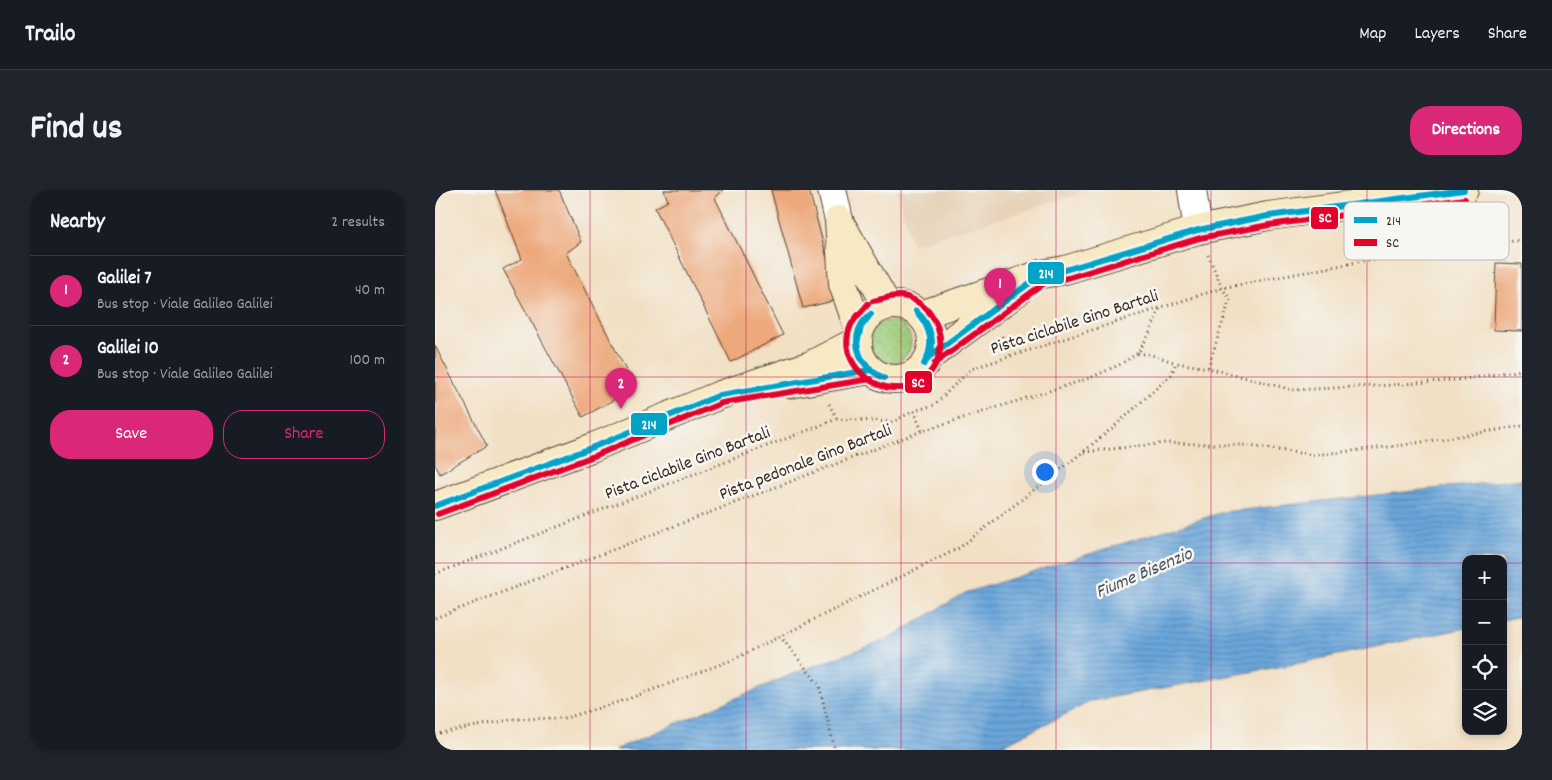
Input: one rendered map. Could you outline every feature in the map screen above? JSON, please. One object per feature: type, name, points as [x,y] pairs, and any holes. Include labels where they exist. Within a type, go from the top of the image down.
[{"type":"main road","points":[[1374,202],[1465,190]]},
{"type":"main road","points":[[921,315],[1042,274],[1065,270],[1198,230],[1268,216],[1344,206]]},
{"type":"main road","points":[[839,220],[870,278],[887,305]]},
{"type":"main road","points":[[839,220],[843,284],[858,335],[858,352],[862,362],[870,370],[880,377],[891,380],[903,379],[915,374],[930,356],[1042,274]]},
{"type":"main road","points":[[435,506],[591,448],[720,395],[811,365],[858,335],[865,318],[875,310],[887,305],[911,308],[921,315],[931,334],[930,356]]},
{"type":"main road","points":[[720,395],[870,370]]},
{"type":"street","points":[[832,190],[839,220]]},
{"type":"street","points":[[1192,190],[1198,230]]},
{"type":"path","points":[[1198,230],[1223,288],[1230,299],[1208,368]]},
{"type":"path","name":"Pista ciclabile Gino Bartali","points":[[1509,241],[1522,240]]},
{"type":"path","name":"Pista ciclabile Gino Bartali","points":[[435,574],[837,419],[891,422],[934,405],[971,369],[1223,288],[1369,260]]},
{"type":"path","name":"Pista pedonale Gino Bartali","points":[[435,618],[922,431],[1090,378],[1121,364],[1138,353],[1161,307]]},
{"type":"path","points":[[1138,353],[1156,356],[1176,363],[1208,368],[1293,390],[1465,379],[1522,370]]},
{"type":"path","points":[[435,734],[514,719],[566,718],[628,699],[732,660],[959,548],[1083,452],[1162,384],[1171,375],[1176,363]]},
{"type":"path","points":[[915,411],[922,431]]},
{"type":"path","points":[[1083,452],[1165,443],[1242,445],[1313,455],[1397,446],[1522,426]]},
{"type":"path","points":[[780,636],[819,685],[835,750]]},
{"type":"shaded area","points":[[897,190],[1093,190],[912,245]]},
{"type":"green space","points":[[894,321],[902,324],[908,330],[911,342],[908,354],[902,360],[886,363],[878,360],[872,354],[869,338],[872,330],[878,324]]},
{"type":"water","name":"Fiume Bisenzio","points":[[1522,479],[1522,616],[1507,619],[1507,555],[1462,555],[1462,629],[1300,663],[1092,701],[993,750],[614,750],[797,672],[888,639],[965,593],[1223,512]]},
{"type":"building","points":[[495,190],[559,190],[581,242],[566,253],[635,388],[583,417],[503,269],[522,259]]},
{"type":"building","points":[[664,190],[723,190],[715,198],[783,335],[731,362],[655,208],[668,201]]},
{"type":"building","points":[[771,190],[809,190],[838,300],[803,308]]},
{"type":"building","points":[[1496,263],[1522,264],[1522,331],[1494,330]]},
{"type":"building","points":[[435,346],[487,446],[440,474],[435,464]]},
{"type":"transit line","name":"214","points":[[1374,202],[1464,190]]},
{"type":"transit line","name":"SC","points":[[1442,202],[1465,199]]},
{"type":"transit line","name":"214","points":[[930,356],[1042,274],[1065,270],[1198,230],[1268,216],[1344,206]]},
{"type":"transit line","name":"SC","points":[[935,363],[1046,282],[1068,278],[1200,238],[1269,225],[1344,215]]},
{"type":"transit line","name":"SC","points":[[868,304],[851,325],[848,336],[850,358],[863,375],[872,382],[893,388],[912,386],[922,380],[936,363],[940,343],[935,322],[924,307],[907,297],[894,296],[873,301]]},
{"type":"transit line","name":"214","points":[[916,311],[926,323],[931,336],[931,351],[929,358],[924,364]]},
{"type":"transit line","name":"214","points":[[916,311],[925,324],[930,336],[929,350],[924,364]]},
{"type":"transit line","name":"214","points":[[871,314],[861,327],[857,344],[861,359],[870,370],[884,378]]},
{"type":"transit line","name":"214","points":[[871,314],[863,322],[859,330],[858,349],[861,358],[867,366],[884,378]]},
{"type":"transit line","name":"214","points":[[435,506],[591,448],[720,395],[870,370]]},
{"type":"transit line","name":"SC","points":[[438,514],[594,456],[722,403],[871,379]]},
{"type":"place","name":"Galilei 7","points":[[1000,309]]},
{"type":"place","name":"Galilei 10","points":[[621,409]]}]
